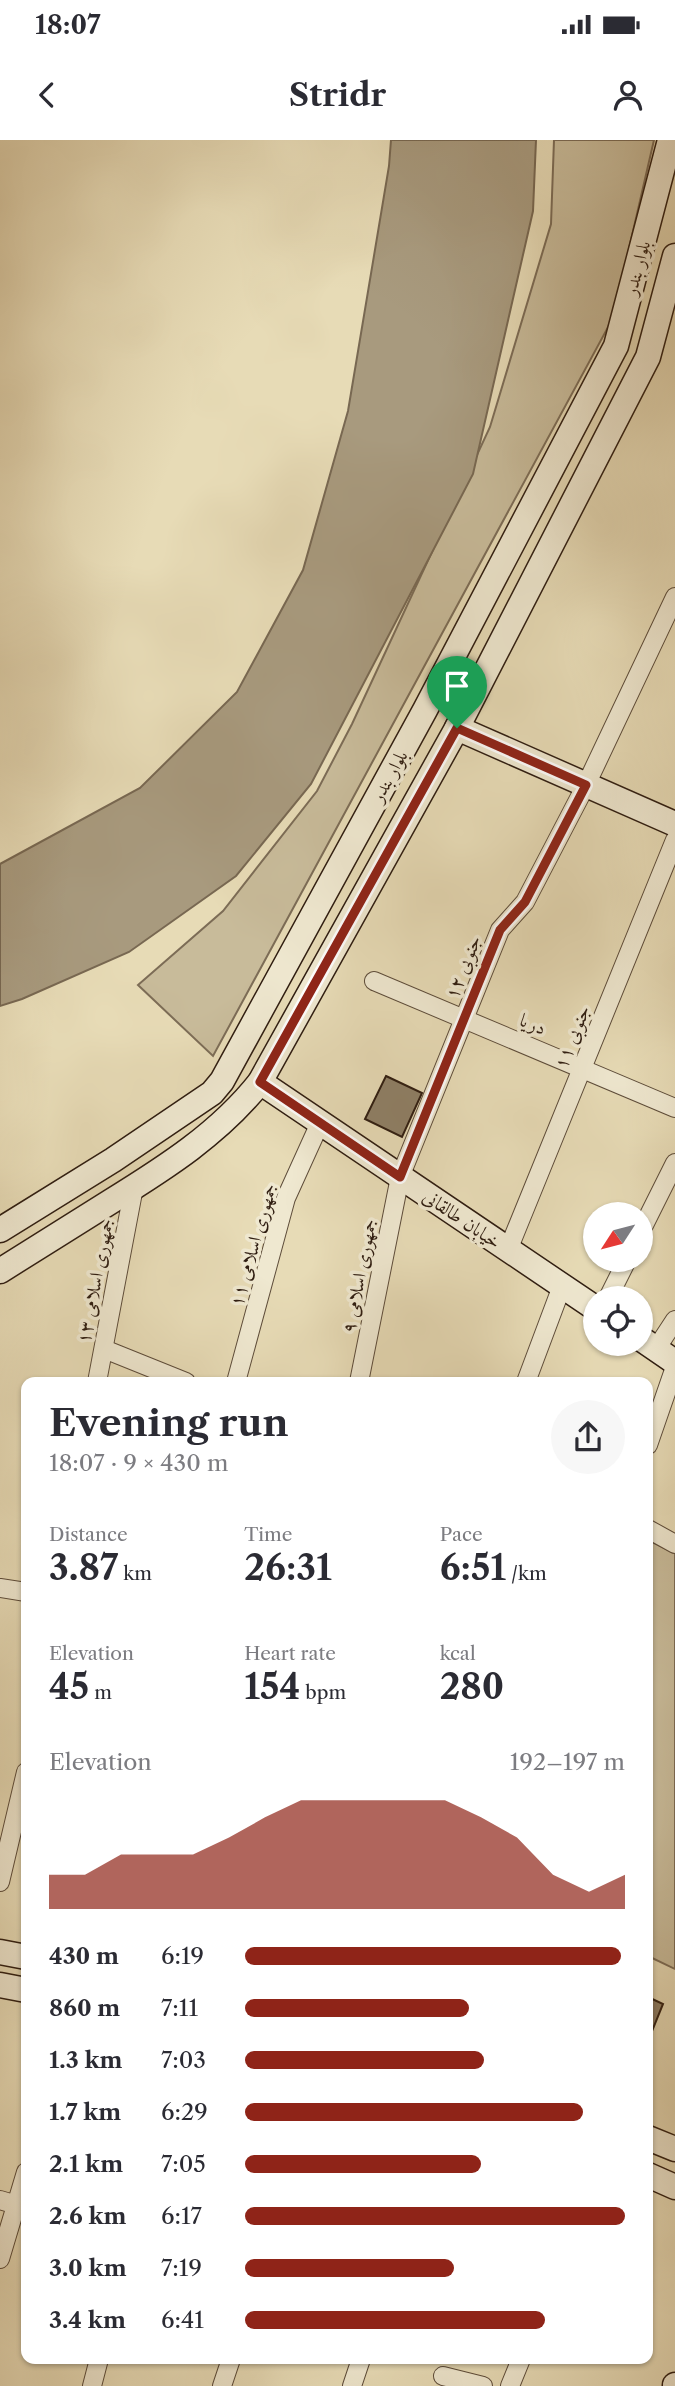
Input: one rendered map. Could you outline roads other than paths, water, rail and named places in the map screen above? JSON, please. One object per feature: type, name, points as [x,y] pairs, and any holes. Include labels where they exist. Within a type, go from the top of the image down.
[{"type":"main road","name":"بلوار بندر","points":[[0,1230],[146,1138],[212,1093],[222,1081],[489,588],[616,346],[670,140]]},
{"type":"main road","name":"بلوار بندر","points":[[0,1271],[200,1142],[241,1107],[260,1082],[457,728],[648,357],[668,314],[675,256]]},
{"type":"main road","points":[[489,588],[521,604]]},
{"type":"main road","points":[[457,728],[675,824]]},
{"type":"main road","name":"خیابان طالقانی","points":[[260,1082],[583,1300]]},
{"type":"main road","points":[[0,1952],[21,1955]]},
{"type":"main road","points":[[0,1985],[21,1989]]},
{"type":"main road","points":[[653,2139],[675,2150]]},
{"type":"main road","points":[[653,2177],[675,2187]]},
{"type":"street","name":"۱۲ جنوبی","points":[[400,1177],[500,930],[525,902],[586,785],[675,597]]},
{"type":"street","name":"۱۱ جنوبی","points":[[508,1250],[675,840]]},
{"type":"street","name":"دریا","points":[[374,981],[675,1108]]},
{"type":"street","name":"جمهوری اسلامی ۱۱","points":[[237,1377],[286,1198],[320,1123]]},
{"type":"street","points":[[653,1207],[675,1163]]},
{"type":"street","name":"جمهوری اسلامی ۹","points":[[360,1377],[400,1177]]},
{"type":"street","name":"جمهوری اسلامی ۱۳","points":[[98,1377],[134,1187]]},
{"type":"street","points":[[528,1377],[562,1286]]},
{"type":"street","points":[[657,1350],[675,1320]]},
{"type":"street","points":[[104,1349],[174,1377]]},
{"type":"street","points":[[653,1431],[675,1367]]},
{"type":"street","points":[[653,1532],[675,1544]]},
{"type":"street","points":[[0,1588],[21,1591]]},
{"type":"street","points":[[0,1882],[21,1793]]},
{"type":"street","points":[[0,2259],[8,2203],[21,2181]]},
{"type":"street","points":[[92,2386],[98,2364]]},
{"type":"street","points":[[222,2386],[229,2364]]},
{"type":"street","points":[[352,2386],[359,2364]]},
{"type":"street","points":[[510,2386],[519,2364]]},
{"type":"street","points":[[443,2376],[483,2386]]}]
